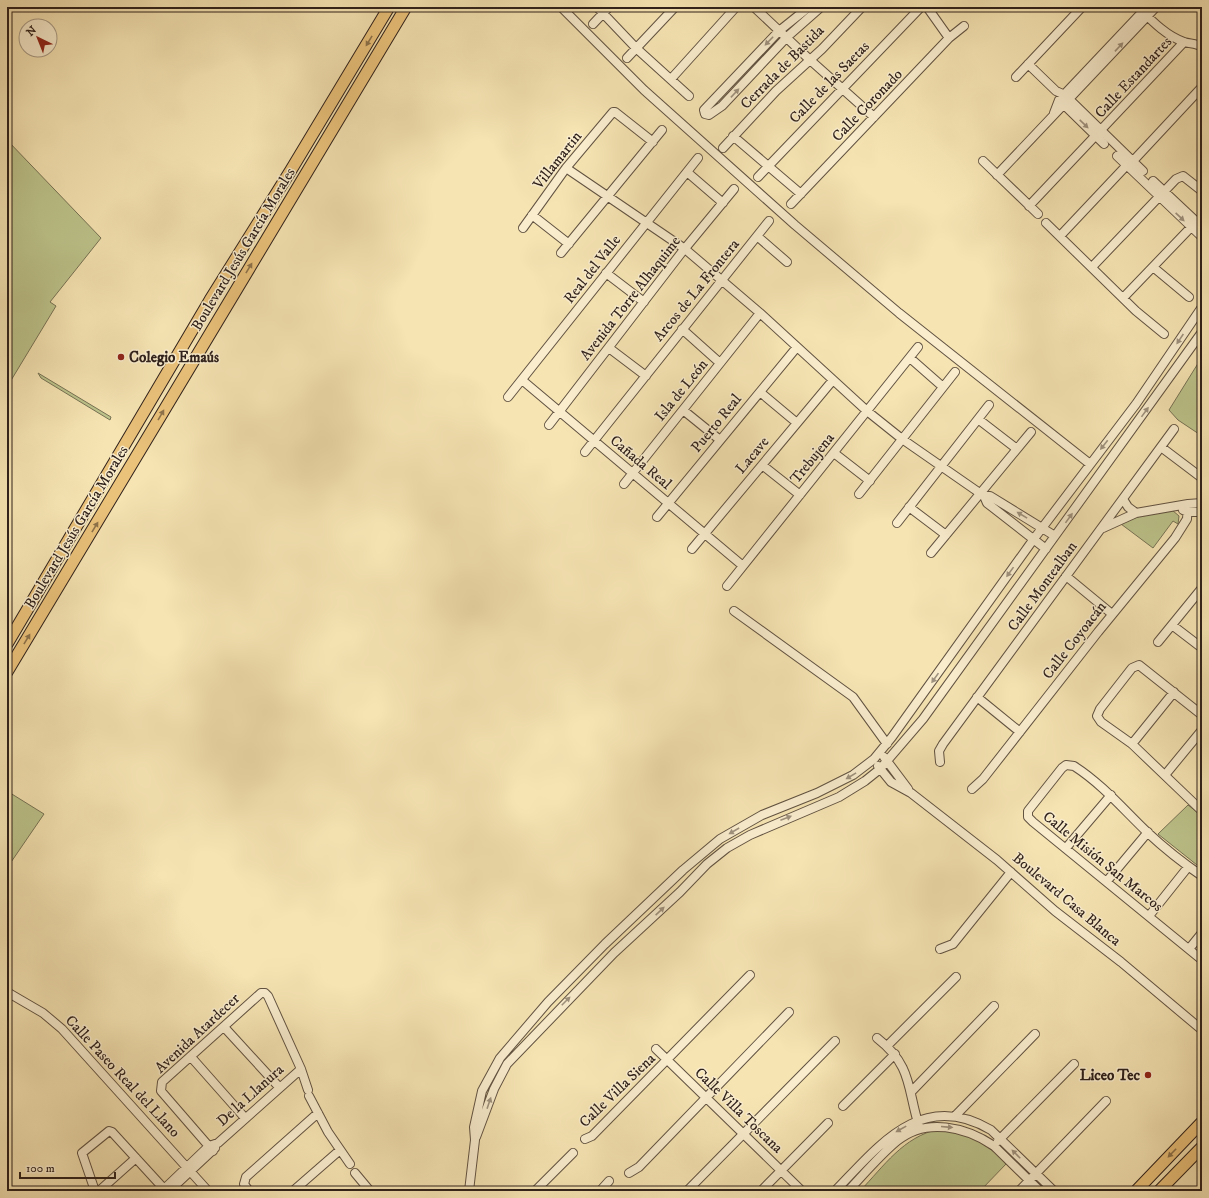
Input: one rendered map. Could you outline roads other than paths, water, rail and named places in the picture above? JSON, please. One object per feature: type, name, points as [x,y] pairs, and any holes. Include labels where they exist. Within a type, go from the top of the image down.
[{"type":"main road","name":"Boulevard Jesús García Morales","points":[[7,644],[210,300],[231,269],[310,140],[389,7]]},
{"type":"main road","name":"Boulevard Jesús García Morales","points":[[7,672],[191,363],[406,7]]},
{"type":"main road","points":[[270,234],[266,229],[268,220],[311,148],[310,140]]},
{"type":"main road","points":[[191,363],[192,350],[235,279],[236,274],[231,269]]},
{"type":"main road","points":[[1136,1191],[1202,1122]]},
{"type":"main road","points":[[1159,1191],[1202,1147]]},
{"type":"street","points":[[561,7],[644,90],[795,225],[900,313],[1090,464]]},
{"type":"street","points":[[597,7],[636,48],[689,96]]},
{"type":"street","points":[[593,24],[610,7]]},
{"type":"street","points":[[627,58],[675,7]]},
{"type":"street","points":[[671,79],[736,7]]},
{"type":"street","points":[[754,7],[874,118]]},
{"type":"street","points":[[809,7],[779,31],[704,110],[705,114],[709,115],[722,106],[786,37],[821,7]]},
{"type":"street","name":"Cerrada de Bastida","points":[[723,148],[809,59],[822,48],[862,7]]},
{"type":"street","name":"Calle de las Saetas","points":[[758,177],[921,7]]},
{"type":"street","points":[[927,7],[950,38]]},
{"type":"street","points":[[1016,77],[1082,7]]},
{"type":"street","points":[[997,175],[1144,11],[1156,7]]},
{"type":"street","points":[[1144,11],[1171,35],[1184,42],[1202,47]]},
{"type":"street","name":"Calle Coronado","points":[[791,204],[950,38],[964,26]]},
{"type":"street","name":"Calle Estandartes","points":[[1030,206],[1184,42]]},
{"type":"street","name":"Calle Estandartes","points":[[1028,64],[1130,163],[1143,171]]},
{"type":"street","points":[[1060,236],[1202,87]]},
{"type":"street","name":"Villamartin","points":[[523,228],[566,168],[613,112],[653,142]]},
{"type":"street","points":[[561,253],[662,130]]},
{"type":"street","name":"Calle Estandartes","points":[[1098,133],[1104,144]]},
{"type":"street","points":[[734,136],[801,194]]},
{"type":"street","points":[[1116,156],[1130,163],[1161,194],[1196,225],[1202,237]]},
{"type":"street","name":"Real del Valle","points":[[508,397],[698,158]]},
{"type":"street","points":[[983,161],[1038,214]]},
{"type":"street","points":[[566,168],[685,249],[760,313],[867,411],[902,439],[982,495],[987,503],[1002,513],[1033,540],[1046,549]]},
{"type":"street","points":[[687,172],[723,203]]},
{"type":"street","points":[[1092,267],[1176,179],[1183,176],[1202,191]]},
{"type":"street","points":[[1153,181],[1161,194]]},
{"type":"street","name":"Avenida Torre Alhaquime","points":[[549,425],[685,249],[734,189]]},
{"type":"street","points":[[532,216],[569,244]]},
{"type":"street","name":"Arcos de La Frontera","points":[[646,376],[769,221]]},
{"type":"street","points":[[1046,223],[1123,298],[1164,334]]},
{"type":"street","points":[[1123,298],[1196,225]]},
{"type":"street","points":[[758,236],[787,262]]},
{"type":"street","points":[[1153,267],[1189,297]]},
{"type":"street","points":[[606,273],[644,302]]},
{"type":"street","points":[[469,1191],[475,1140],[474,1127],[482,1091],[548,1002],[605,944],[683,870],[720,839],[762,815],[818,794],[853,776],[874,759],[887,744],[1033,540],[1136,404],[1202,307]]},
{"type":"street","name":"Isla de León","points":[[624,484],[760,313]]},
{"type":"street","points":[[682,330],[720,363]]},
{"type":"street","points":[[503,1061],[614,953],[708,864],[727,848],[777,822],[839,797],[865,781],[880,769],[923,719],[1202,332]]},
{"type":"street","name":"Puerto Real","points":[[657,517],[797,346]]},
{"type":"street","name":"Trebujena","points":[[727,586],[918,347]]},
{"type":"street","points":[[585,452],[646,376],[609,348]]},
{"type":"street","points":[[1168,357],[1179,365]]},
{"type":"street","points":[[910,358],[943,387]]},
{"type":"street","points":[[860,494],[955,372]]},
{"type":"street","name":"Cañada Real","points":[[522,380],[743,566]]},
{"type":"street","name":"Lacave","points":[[692,549],[833,380]]},
{"type":"street","points":[[760,392],[797,422]]},
{"type":"street","points":[[897,522],[989,406]]},
{"type":"street","points":[[683,410],[720,440]]},
{"type":"street","points":[[978,420],[1017,449]]},
{"type":"street","name":"Calle Montealban","points":[[940,762],[939,751],[943,744],[1174,429]]},
{"type":"street","points":[[931,553],[982,495],[1031,432]]},
{"type":"street","points":[[1161,447],[1202,478]]},
{"type":"street","points":[[834,453],[870,481]]},
{"type":"street","points":[[762,465],[800,495]]},
{"type":"street","points":[[982,495],[990,496],[1043,527],[1055,536]]},
{"type":"street","points":[[1122,499],[1128,508],[1136,512]]},
{"type":"street","points":[[1188,508],[1202,503]]},
{"type":"street","points":[[909,507],[946,535]]},
{"type":"street","points":[[1101,530],[1136,512],[1177,507],[1202,512]]},
{"type":"street","name":"Calle Coyoacán","points":[[972,789],[983,779],[1112,614],[1175,538],[1187,519],[1188,508]]},
{"type":"street","points":[[1066,576],[1112,614]]},
{"type":"street","points":[[1158,642],[1202,588]]},
{"type":"street","points":[[734,611],[853,696],[887,744]]},
{"type":"street","points":[[1172,624],[1202,648]]},
{"type":"street","points":[[1200,806],[1132,744],[1101,722],[1097,716],[1100,709],[1136,665],[1144,667],[1202,715]]},
{"type":"street","points":[[1132,744],[1174,692]]},
{"type":"street","points":[[977,697],[1020,732]]},
{"type":"street","points":[[1165,775],[1202,730]]},
{"type":"street","name":"Boulevard Casa Blanca","points":[[880,752],[911,793]]},
{"type":"street","name":"Boulevard Casa Blanca","points":[[874,759],[891,782],[911,793],[1011,872],[1055,911],[1121,962],[1202,1030]]},
{"type":"street","name":"Calle Misión San Marcos","points":[[1202,876],[1188,867],[1148,832],[1111,795],[1074,766],[1066,765],[1062,768],[1030,806],[1027,815],[1033,822],[1202,960]]},
{"type":"street","points":[[1066,848],[1111,795]]},
{"type":"street","points":[[1107,881],[1148,832]]},
{"type":"street","points":[[720,839],[727,848]]},
{"type":"street","points":[[1148,916],[1188,867]]},
{"type":"street","points":[[940,949],[953,944],[1011,872]]},
{"type":"street","points":[[1189,949],[1202,933]]},
{"type":"street","points":[[605,944],[614,953]]},
{"type":"street","name":"Calle Villa Siena","points":[[585,1139],[592,1136],[750,975]]},
{"type":"street","points":[[888,1046],[956,977]]},
{"type":"street","name":"Calle Paseo Real del Llano","points":[[7,992],[43,1013],[62,1029],[208,1191]]},
{"type":"street","name":"Avenida Atardecer","points":[[211,1149],[161,1091],[162,1082],[262,993],[265,993],[268,996],[301,1069]]},
{"type":"street","points":[[912,1091],[994,1006]]},
{"type":"street","points":[[629,1173],[639,1167],[789,1012]]},
{"type":"street","points":[[224,1027],[279,1087]]},
{"type":"street","points":[[955,1116],[1035,1034]]},
{"type":"street","points":[[877,1038],[888,1046],[895,1054],[906,1073],[912,1091],[919,1125]]},
{"type":"street","points":[[688,1191],[835,1041]]},
{"type":"street","name":"Calle Villa Toscana","points":[[656,1049],[802,1191]]},
{"type":"street","points":[[843,1106],[895,1054]]},
{"type":"street","points":[[191,1057],[245,1118]]},
{"type":"street","points":[[994,1146],[1074,1064]]},
{"type":"street","points":[[301,1069],[309,1093],[318,1112],[350,1164]]},
{"type":"street","name":"De la Llanura","points":[[165,1190],[301,1069]]},
{"type":"street","points":[[1019,1191],[1106,1101]]},
{"type":"street","points":[[249,1191],[244,1184],[246,1177],[318,1112]]},
{"type":"street","points":[[848,1191],[898,1141],[919,1125],[929,1118],[955,1116],[980,1123],[1001,1138],[1054,1191]]},
{"type":"street","points":[[761,1191],[828,1123]]},
{"type":"street","points":[[834,1191],[891,1135],[919,1125],[939,1126],[964,1130],[976,1134],[994,1146],[1040,1191]]},
{"type":"street","points":[[95,1191],[82,1153],[107,1132],[112,1132],[165,1190]]},
{"type":"street","points":[[293,1191],[340,1150]]},
{"type":"street","points":[[535,1191],[573,1153]]},
{"type":"street","points":[[99,1191],[136,1158]]},
{"type":"street","points":[[355,1173],[367,1190]]},
{"type":"street","points":[[600,1191],[609,1181]]},
{"type":"place","name":"Colegio Emaús","points":[[121,357]]},
{"type":"place","name":"Liceo Tec","points":[[1148,1075]]}]
